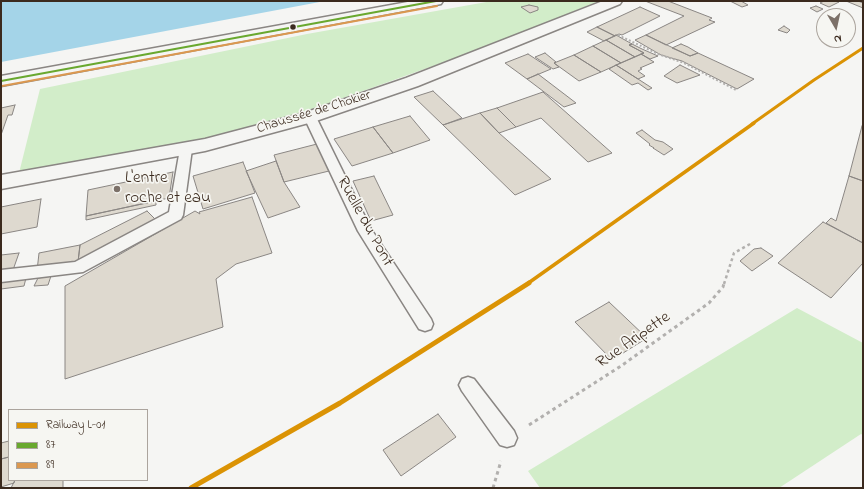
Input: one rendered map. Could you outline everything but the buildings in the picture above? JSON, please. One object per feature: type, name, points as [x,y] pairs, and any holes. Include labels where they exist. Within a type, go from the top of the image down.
[{"type":"street","points":[[1,81],[436,1]]},
{"type":"street","name":"Chaussée de Chokier","points":[[1,182],[205,145],[310,117],[412,82],[615,1]]},
{"type":"lane","name":"Ruelle du Pont","points":[[310,117],[365,231],[425,324]]},
{"type":"lane","points":[[1,276],[78,268],[176,215],[186,148]]},
{"type":"lane","points":[[468,386],[507,438]]},
{"type":"path","points":[[618,34],[658,54],[684,63],[736,90]]},
{"type":"path","name":"Rue Aripette","points":[[507,438],[621,366],[709,303],[723,287],[734,253],[750,244]]},
{"type":"green space","points":[[492,1],[599,1],[489,46],[251,131],[18,177],[40,89],[307,34]]},
{"type":"green space","points":[[797,308],[863,343],[863,435],[861,434],[779,488],[540,488],[528,471]]},
{"type":"water","points":[[1,1],[325,1],[1,62]]},
{"type":"rail line","name":"L-01","points":[[191,488],[340,403],[547,271],[814,80],[863,48]]},
{"type":"transit line","name":"87","points":[[1,81],[436,1]]},
{"type":"transit line","name":"89","points":[[2,86],[437,6]]},
{"type":"place","name":"L'entre roche et eau","points":[[117,189]]}]
